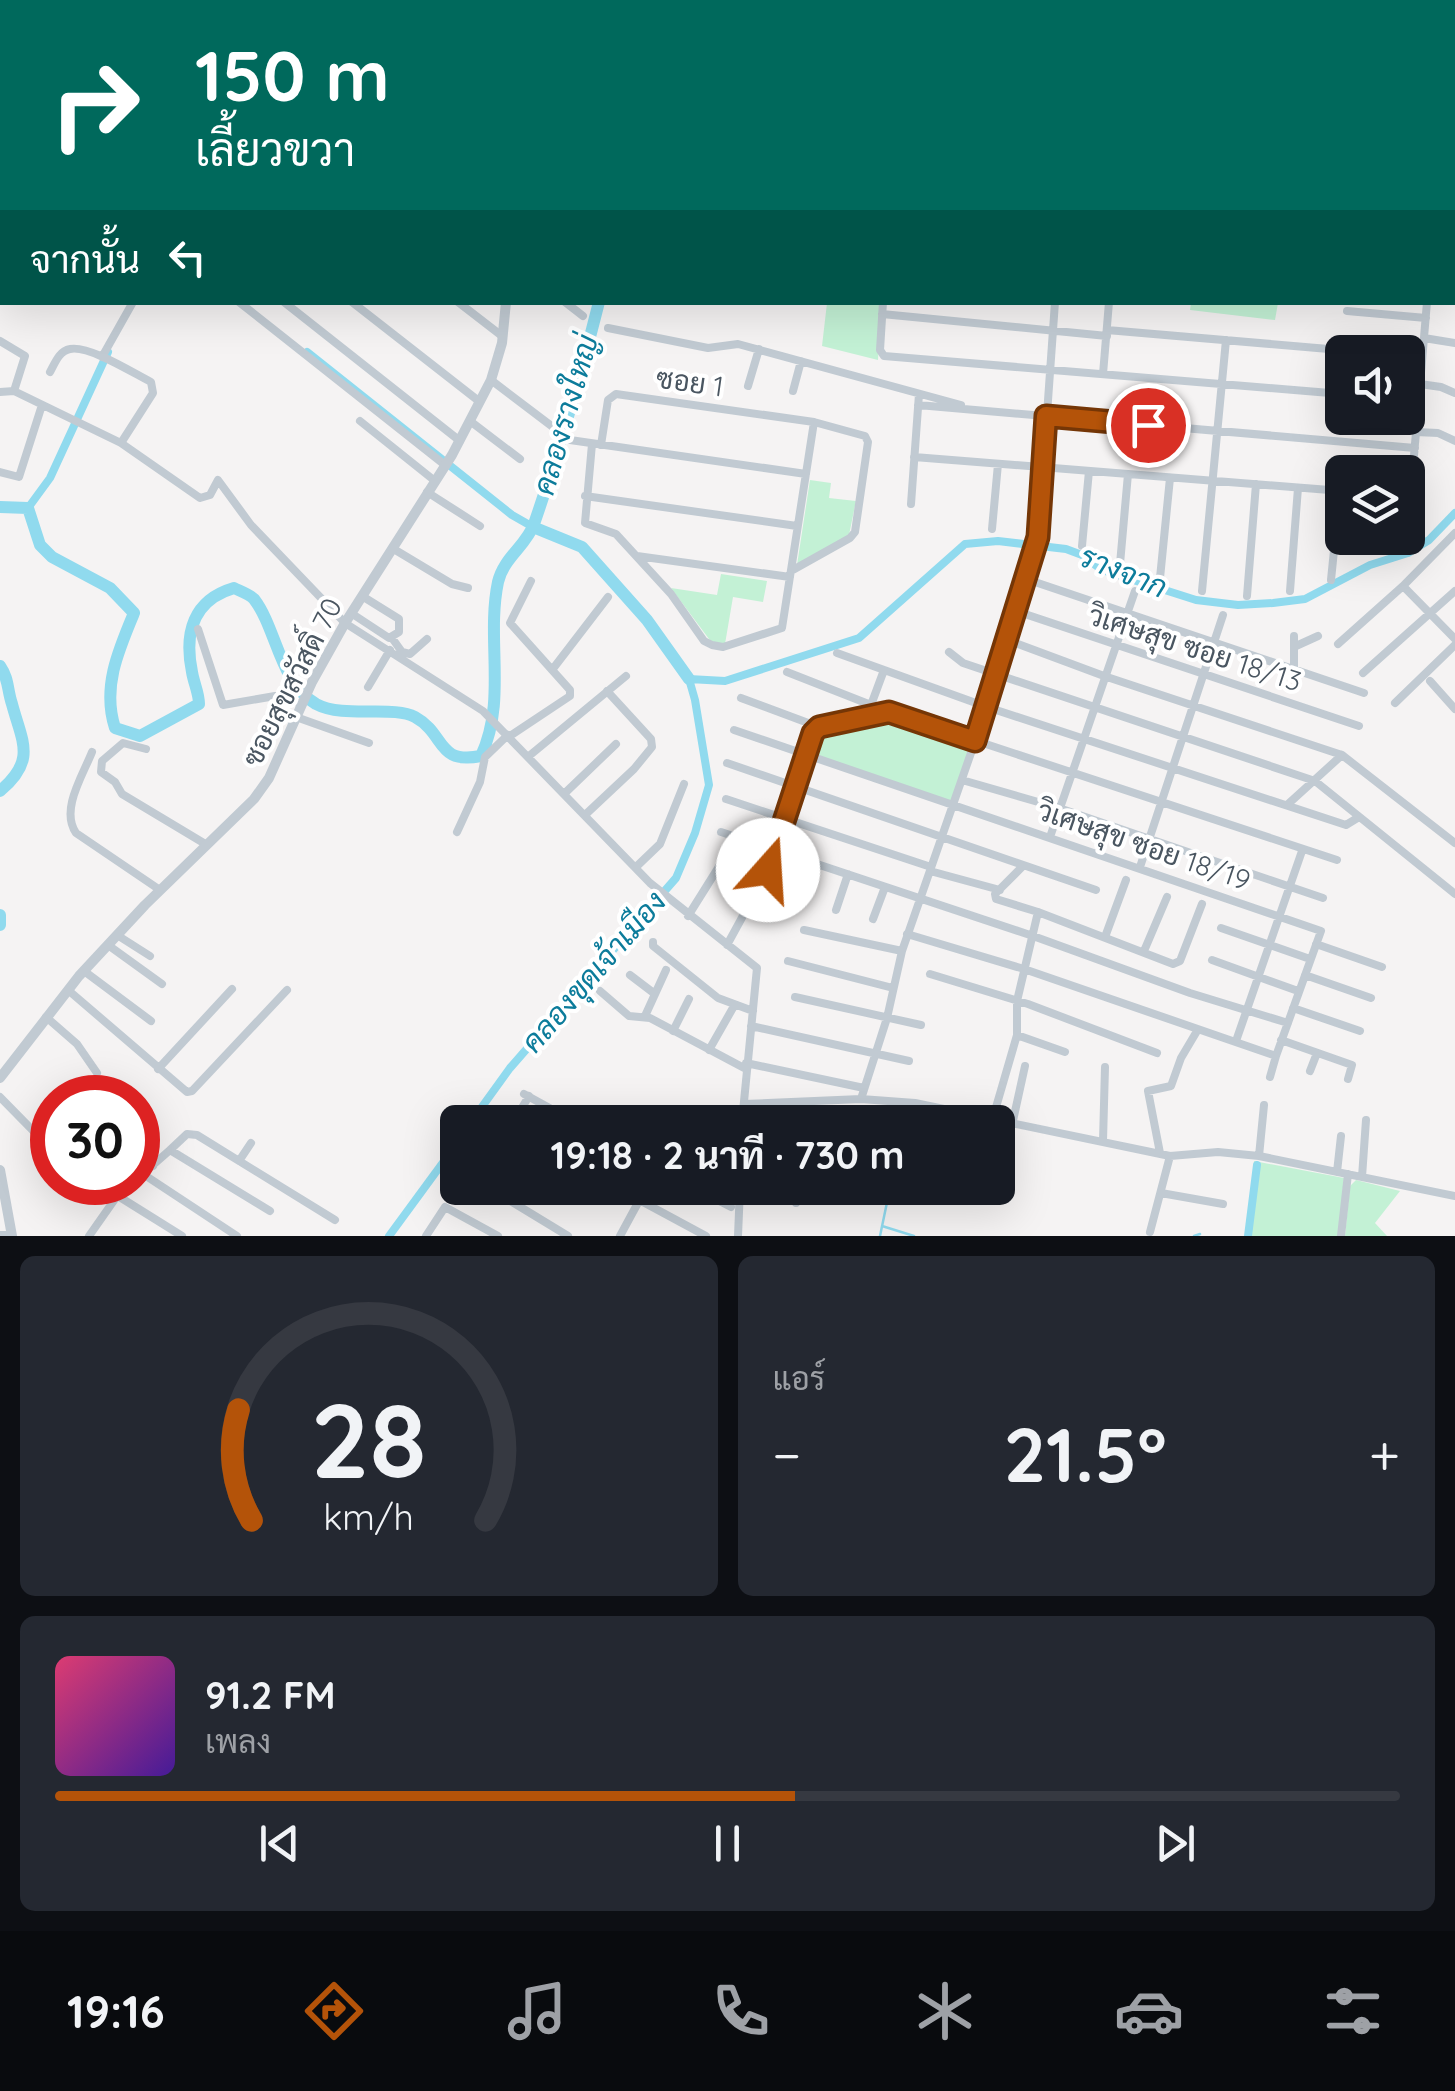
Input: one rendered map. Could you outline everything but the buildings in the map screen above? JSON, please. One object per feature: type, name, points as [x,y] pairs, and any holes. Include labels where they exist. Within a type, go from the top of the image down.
[{"type":"street","points":[[102,357],[131,305]]},
{"type":"street","points":[[243,305],[448,461]]},
{"type":"street","points":[[288,305],[460,441]]},
{"type":"street","points":[[356,305],[480,402]]},
{"type":"street","points":[[462,305],[502,336]]},
{"type":"street","name":"ซอยสุขสวัสดิ์ 70","points":[[0,1078],[84,971],[160,890],[254,800],[270,778],[312,682],[460,441],[491,380],[506,305]]},
{"type":"street","points":[[568,305],[583,316]]},
{"type":"street","points":[[882,305],[880,350],[884,356],[1325,393]]},
{"type":"street","points":[[861,1099],[918,898],[987,707],[1038,537],[1055,305]]},
{"type":"street","points":[[1104,374],[1109,305]]},
{"type":"street","points":[[1424,335],[1427,305]]},
{"type":"street","points":[[1348,311],[1426,318]]},
{"type":"street","points":[[882,314],[1052,331],[1325,349]]},
{"type":"street","points":[[608,328],[708,348],[738,344],[980,410]]},
{"type":"street","points":[[1425,338],[1455,344]]},
{"type":"street","points":[[1202,591],[1226,340]]},
{"type":"street","points":[[0,342],[24,356],[14,391]]},
{"type":"street","points":[[50,372],[66,350],[74,348],[102,357],[150,382],[153,387],[121,443]]},
{"type":"street","points":[[748,386],[758,350]]},
{"type":"street","points":[[794,391],[801,361]]},
{"type":"street","points":[[491,380],[570,440],[806,474]]},
{"type":"street","points":[[1425,385],[1455,392]]},
{"type":"street","points":[[0,392],[14,391],[121,443],[200,498],[210,495],[218,480],[251,525],[348,618],[483,711],[650,882],[757,968],[744,1104],[861,1099],[919,1105]]},
{"type":"street","name":"ซอย 1","points":[[597,444],[608,400],[616,394],[814,422]]},
{"type":"street","points":[[911,504],[919,394]]},
{"type":"street","points":[[0,472],[19,477],[42,405]]},
{"type":"street","points":[[918,405],[1415,448]]},
{"type":"street","points":[[360,421],[435,480]]},
{"type":"street","points":[[470,422],[520,458]]},
{"type":"street","points":[[597,444],[585,496],[585,524],[612,530],[671,594],[704,642],[723,647],[779,631],[790,574],[814,422],[857,432],[868,442],[855,532],[790,574],[638,556]]},
{"type":"street","points":[[1425,433],[1443,434],[1455,441]]},
{"type":"street","points":[[1414,455],[1416,435]]},
{"type":"street","points":[[914,458],[1325,490]]},
{"type":"street","points":[[992,528],[998,464]]},
{"type":"street","points":[[1082,546],[1089,471]]},
{"type":"street","points":[[1120,564],[1128,474]]},
{"type":"street","points":[[1160,578],[1170,478]]},
{"type":"street","points":[[1246,596],[1256,484]]},
{"type":"street","points":[[1290,591],[1298,488]]},
{"type":"street","points":[[427,492],[480,526]]},
{"type":"street","points":[[585,496],[798,526]]},
{"type":"street","points":[[1338,644],[1455,533]]},
{"type":"street","points":[[392,548],[452,584],[468,588]]},
{"type":"street","points":[[1332,580],[1335,555]]},
{"type":"street","points":[[1026,579],[1364,693]]},
{"type":"street","points":[[457,832],[480,782],[485,757],[509,735],[570,696],[570,690],[510,623],[531,580]]},
{"type":"street","points":[[1394,702],[1455,642],[1402,586]]},
{"type":"street","points":[[1050,837],[1135,591]]},
{"type":"street","points":[[1364,674],[1455,591]]},
{"type":"street","points":[[362,596],[401,622],[399,632],[392,638]]},
{"type":"street","points":[[552,670],[608,598]]},
{"type":"street","name":"วิเศษสุข ซอย 18/13","points":[[1016,612],[1359,726]]},
{"type":"street","points":[[1140,867],[1223,615]]},
{"type":"street","points":[[348,618],[392,638],[401,654]]},
{"type":"street","points":[[198,629],[223,705],[275,696],[302,704]]},
{"type":"street","points":[[1294,636],[1294,668]]},
{"type":"street","points":[[1296,646],[1318,636]]},
{"type":"street","points":[[401,654],[410,654],[427,639]]},
{"type":"street","points":[[1007,640],[1342,755],[1455,843]]},
{"type":"street","points":[[368,688],[390,650]]},
{"type":"street","points":[[948,652],[963,663],[1315,781],[1455,894]]},
{"type":"street","points":[[836,653],[1346,825],[1358,817]]},
{"type":"street","points":[[871,704],[884,670]]},
{"type":"street","points":[[787,672],[889,712],[1337,860]]},
{"type":"street","points":[[529,756],[626,676]]},
{"type":"street","points":[[1430,681],[1455,709]]},
{"type":"street","points":[[585,815],[652,747],[651,739],[607,691]]},
{"type":"street","points":[[741,698],[819,727],[889,712]]},
{"type":"street","points":[[296,717],[369,743]]},
{"type":"street","points":[[727,944],[762,884],[813,733],[819,727]]},
{"type":"street","name":"วิเศษสุข ซอย 18/19","points":[[734,730],[1280,914],[1320,930],[1316,944]]},
{"type":"street","points":[[146,749],[123,743],[102,761],[101,772],[115,782],[122,794],[207,846]]},
{"type":"street","points":[[564,793],[616,744]]},
{"type":"street","points":[[92,752],[71,808],[71,826],[160,890]]},
{"type":"street","points":[[1287,805],[1342,755]]},
{"type":"street","points":[[727,763],[1096,890]]},
{"type":"street","points":[[962,780],[1059,808],[1324,898]]},
{"type":"street","points":[[636,868],[660,844],[684,784]]},
{"type":"street","points":[[726,800],[1000,890]]},
{"type":"street","points":[[721,832],[1288,1023]]},
{"type":"street","points":[[1236,1041],[1302,851]]},
{"type":"street","points":[[800,897],[811,861]]},
{"type":"street","points":[[688,916],[720,865]]},
{"type":"street","points":[[1022,867],[995,894],[996,899],[1173,964],[1180,962],[1202,904]]},
{"type":"street","points":[[836,910],[848,874]]},
{"type":"street","points":[[1105,937],[1126,880]]},
{"type":"street","points":[[873,920],[886,887]]},
{"type":"street","points":[[1144,951],[1166,897]]},
{"type":"street","points":[[997,1105],[1017,1035],[1017,1001],[1038,912]]},
{"type":"street","points":[[1220,928],[1310,959]]},
{"type":"street","points":[[804,930],[902,951]]},
{"type":"street","points":[[907,934],[1024,969],[1276,1056]]},
{"type":"street","points":[[117,935],[150,956]]},
{"type":"street","points":[[653,942],[686,973],[734,1006],[753,1011]]},
{"type":"street","points":[[1270,1077],[1316,944],[1382,967]]},
{"type":"street","points":[[108,945],[162,984]]},
{"type":"street","points":[[1212,960],[1298,991]]},
{"type":"street","points":[[788,961],[894,988]]},
{"type":"street","points":[[645,1016],[666,970]]},
{"type":"street","points":[[84,971],[151,1021]]},
{"type":"street","points":[[630,974],[655,994]]},
{"type":"street","points":[[930,974],[1017,1001],[1157,1053]]},
{"type":"street","points":[[1305,975],[1371,998]]},
{"type":"street","points":[[158,1070],[232,989]]},
{"type":"street","points":[[68,990],[182,1091],[192,1091],[286,990]]},
{"type":"street","points":[[600,991],[630,1016],[645,1016],[746,1066],[864,1088]]},
{"type":"street","points":[[795,997],[921,1025]]},
{"type":"street","points":[[674,1031],[689,999]]},
{"type":"street","points":[[709,1050],[734,1006]]},
{"type":"street","points":[[1293,1008],[1360,1031]]},
{"type":"street","points":[[46,1017],[78,1044],[97,1073]]},
{"type":"street","points":[[751,1026],[909,1062]]},
{"type":"street","points":[[1150,1232],[1161,1193],[1165,1155],[1148,1091],[1171,1086],[1196,1031]]},
{"type":"street","points":[[1017,1035],[1065,1052]]},
{"type":"street","points":[[1282,1040],[1352,1065],[1348,1079]]},
{"type":"street","points":[[1310,1071],[1317,1053]]},
{"type":"street","points":[[1015,1111],[1025,1066]]},
{"type":"street","points":[[1103,1141],[1105,1067]]},
{"type":"street","points":[[522,1105],[527,1096],[539,1105]]},
{"type":"street","points":[[0,1098],[30,1128]]},
{"type":"street","points":[[1259,1156],[1264,1105]]},
{"type":"street","points":[[1362,1177],[1366,1120]]},
{"type":"street","points":[[1015,1126],[1165,1155],[1218,1152],[1259,1156],[1455,1196]]},
{"type":"street","points":[[160,1159],[191,1134],[334,1220]]},
{"type":"street","points":[[1337,1172],[1341,1136]]},
{"type":"street","points":[[240,1161],[251,1143]]},
{"type":"street","points":[[170,1150],[270,1211]]},
{"type":"street","points":[[0,1170],[12,1235],[0,1235]]},
{"type":"street","points":[[1341,1236],[1348,1174]]},
{"type":"street","points":[[160,1188],[238,1236]]},
{"type":"street","points":[[1161,1193],[1223,1204]]},
{"type":"street","points":[[89,1236],[111,1205]]},
{"type":"street","points":[[132,1205],[182,1236]]},
{"type":"street","points":[[517,1205],[568,1236]]},
{"type":"street","points":[[623,1235],[637,1205]]},
{"type":"street","points":[[648,1205],[706,1236]]},
{"type":"street","points":[[727,1205],[731,1207]]},
{"type":"street","points":[[738,1236],[739,1205]]},
{"type":"street","points":[[426,1236],[445,1207],[498,1236]]},
{"type":"street","points":[[468,1236],[476,1223]]},
{"type":"green space","points":[[827,305],[881,305],[878,360],[822,346]]},
{"type":"green space","points":[[1191,305],[1278,305],[1275,320],[1190,310]]},
{"type":"green space","points":[[810,480],[831,483],[829,498],[856,501],[849,535],[797,565]]},
{"type":"green space","points":[[721,574],[767,581],[763,602],[733,597],[725,644],[712,643],[671,588],[717,595]]},
{"type":"green space","points":[[889,712],[975,741],[952,806],[807,757],[819,727]]},
{"type":"green space","points":[[1254,1161],[1344,1178],[1338,1236],[1246,1236]]},
{"type":"green space","points":[[1356,1180],[1400,1191],[1375,1223],[1387,1236],[1345,1236],[1350,1186]]},
{"type":"waterway","name":"คลองรางใหญ่","points":[[0,507],[28,508],[40,545],[52,557],[110,588],[134,613],[111,684],[115,728],[140,736],[199,704],[190,658],[191,631],[209,601],[234,588],[254,599],[294,683],[316,704],[340,711],[406,714],[425,724],[456,756],[481,756],[493,714],[498,582],[505,565],[534,524],[598,305]]},
{"type":"waterway","points":[[28,508],[50,478],[108,352]]},
{"type":"waterway","points":[[307,352],[512,515],[533,527]]},
{"type":"waterway","name":"รางจาก","points":[[483,1105],[510,1068],[676,878],[709,785],[689,679],[725,681],[859,638],[965,544],[998,541],[1066,549],[1102,570],[1196,600],[1238,605],[1273,603],[1305,599],[1370,565],[1408,553],[1429,540],[1455,513]]},
{"type":"waterway","name":"คลองขุดเจ้าเมือง","points":[[533,527],[582,547],[647,620],[689,679]]},
{"type":"waterway","points":[[0,666],[24,750],[19,770],[0,791]]},
{"type":"waterway","points":[[0,915],[0,925]]},
{"type":"waterway","points":[[1248,1236],[1257,1165]]},
{"type":"waterway","name":"คลองขุดเจ้าเมือง","points":[[389,1236],[440,1167]]},
{"type":"waterway","points":[[880,1236],[886,1205]]},
{"type":"waterway","points":[[882,1226],[914,1236]]},
{"type":"waterway","points":[[1194,1236],[1200,1234]]},
{"type":"route","points":[[768,870],[813,733],[819,727],[889,712],[975,741],[1038,537],[1046,416],[1148,425]]}]
